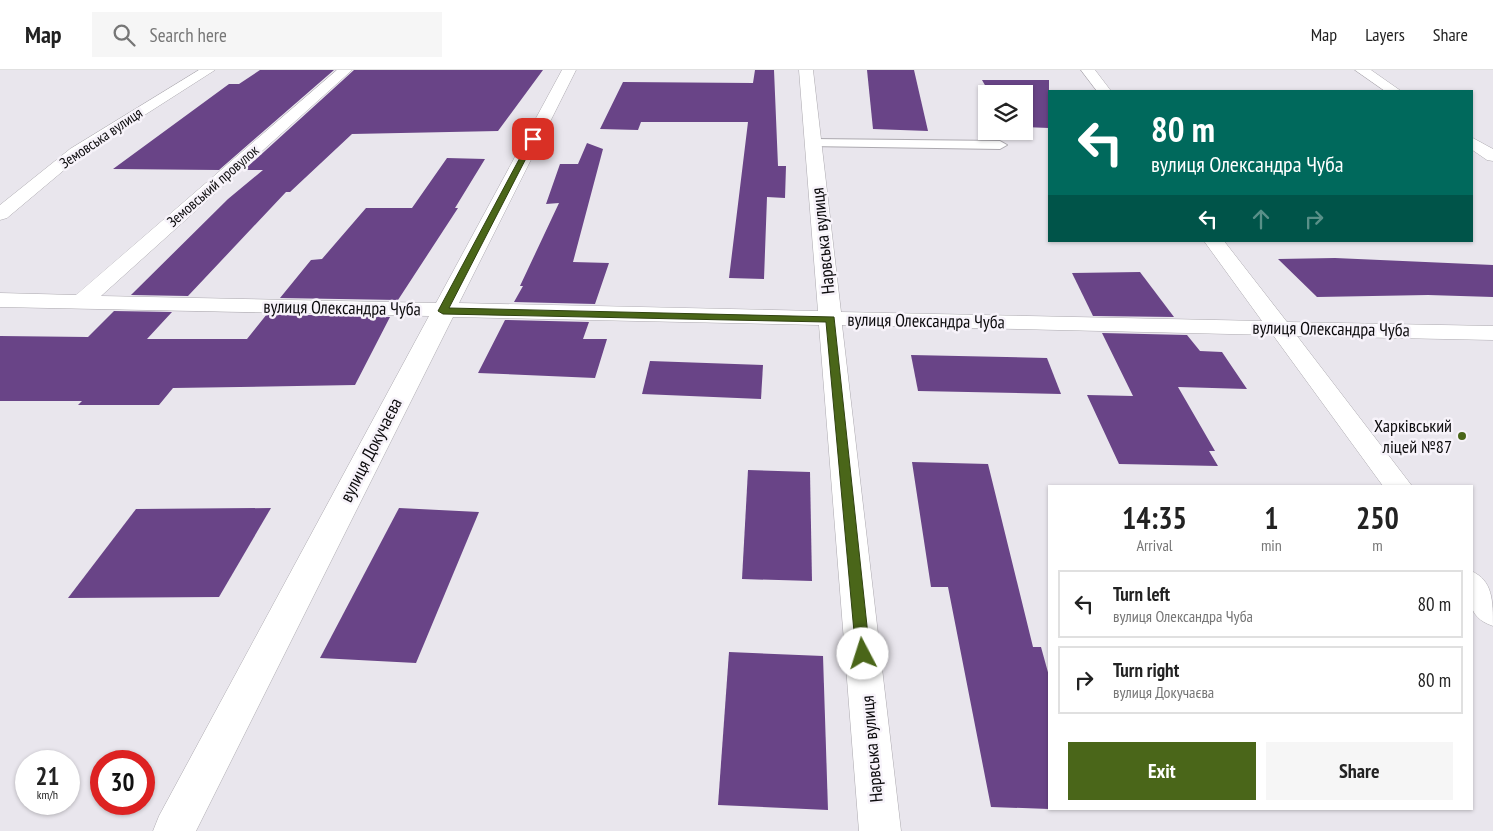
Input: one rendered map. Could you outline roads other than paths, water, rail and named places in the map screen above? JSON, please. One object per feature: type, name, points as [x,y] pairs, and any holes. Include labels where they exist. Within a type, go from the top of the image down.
[{"type":"street","name":"Земовська вулиця","points":[[0,214],[76,152],[208,70]]},
{"type":"street","name":"Земовський провулок","points":[[81,302],[345,70]]},
{"type":"street","name":"вулиця Докучаєва","points":[[174,831],[569,70]]},
{"type":"street","name":"Нарвська вулиця","points":[[806,70],[880,831]]},
{"type":"street","points":[[1088,70],[1103,90]]},
{"type":"street","points":[[1362,70],[1392,90]]},
{"type":"street","points":[[1473,143],[1493,156]]},
{"type":"street","points":[[1215,242],[1397,485]]},
{"type":"street","name":"вулиця Олександра Чуба","points":[[0,300],[1493,333]]},
{"type":"street","points":[[1473,587],[1493,612]]},
{"type":"lane","points":[[813,143],[1000,145]]},
{"type":"place","name":"Харківський ліцей №87","points":[[1462,436]]}]
